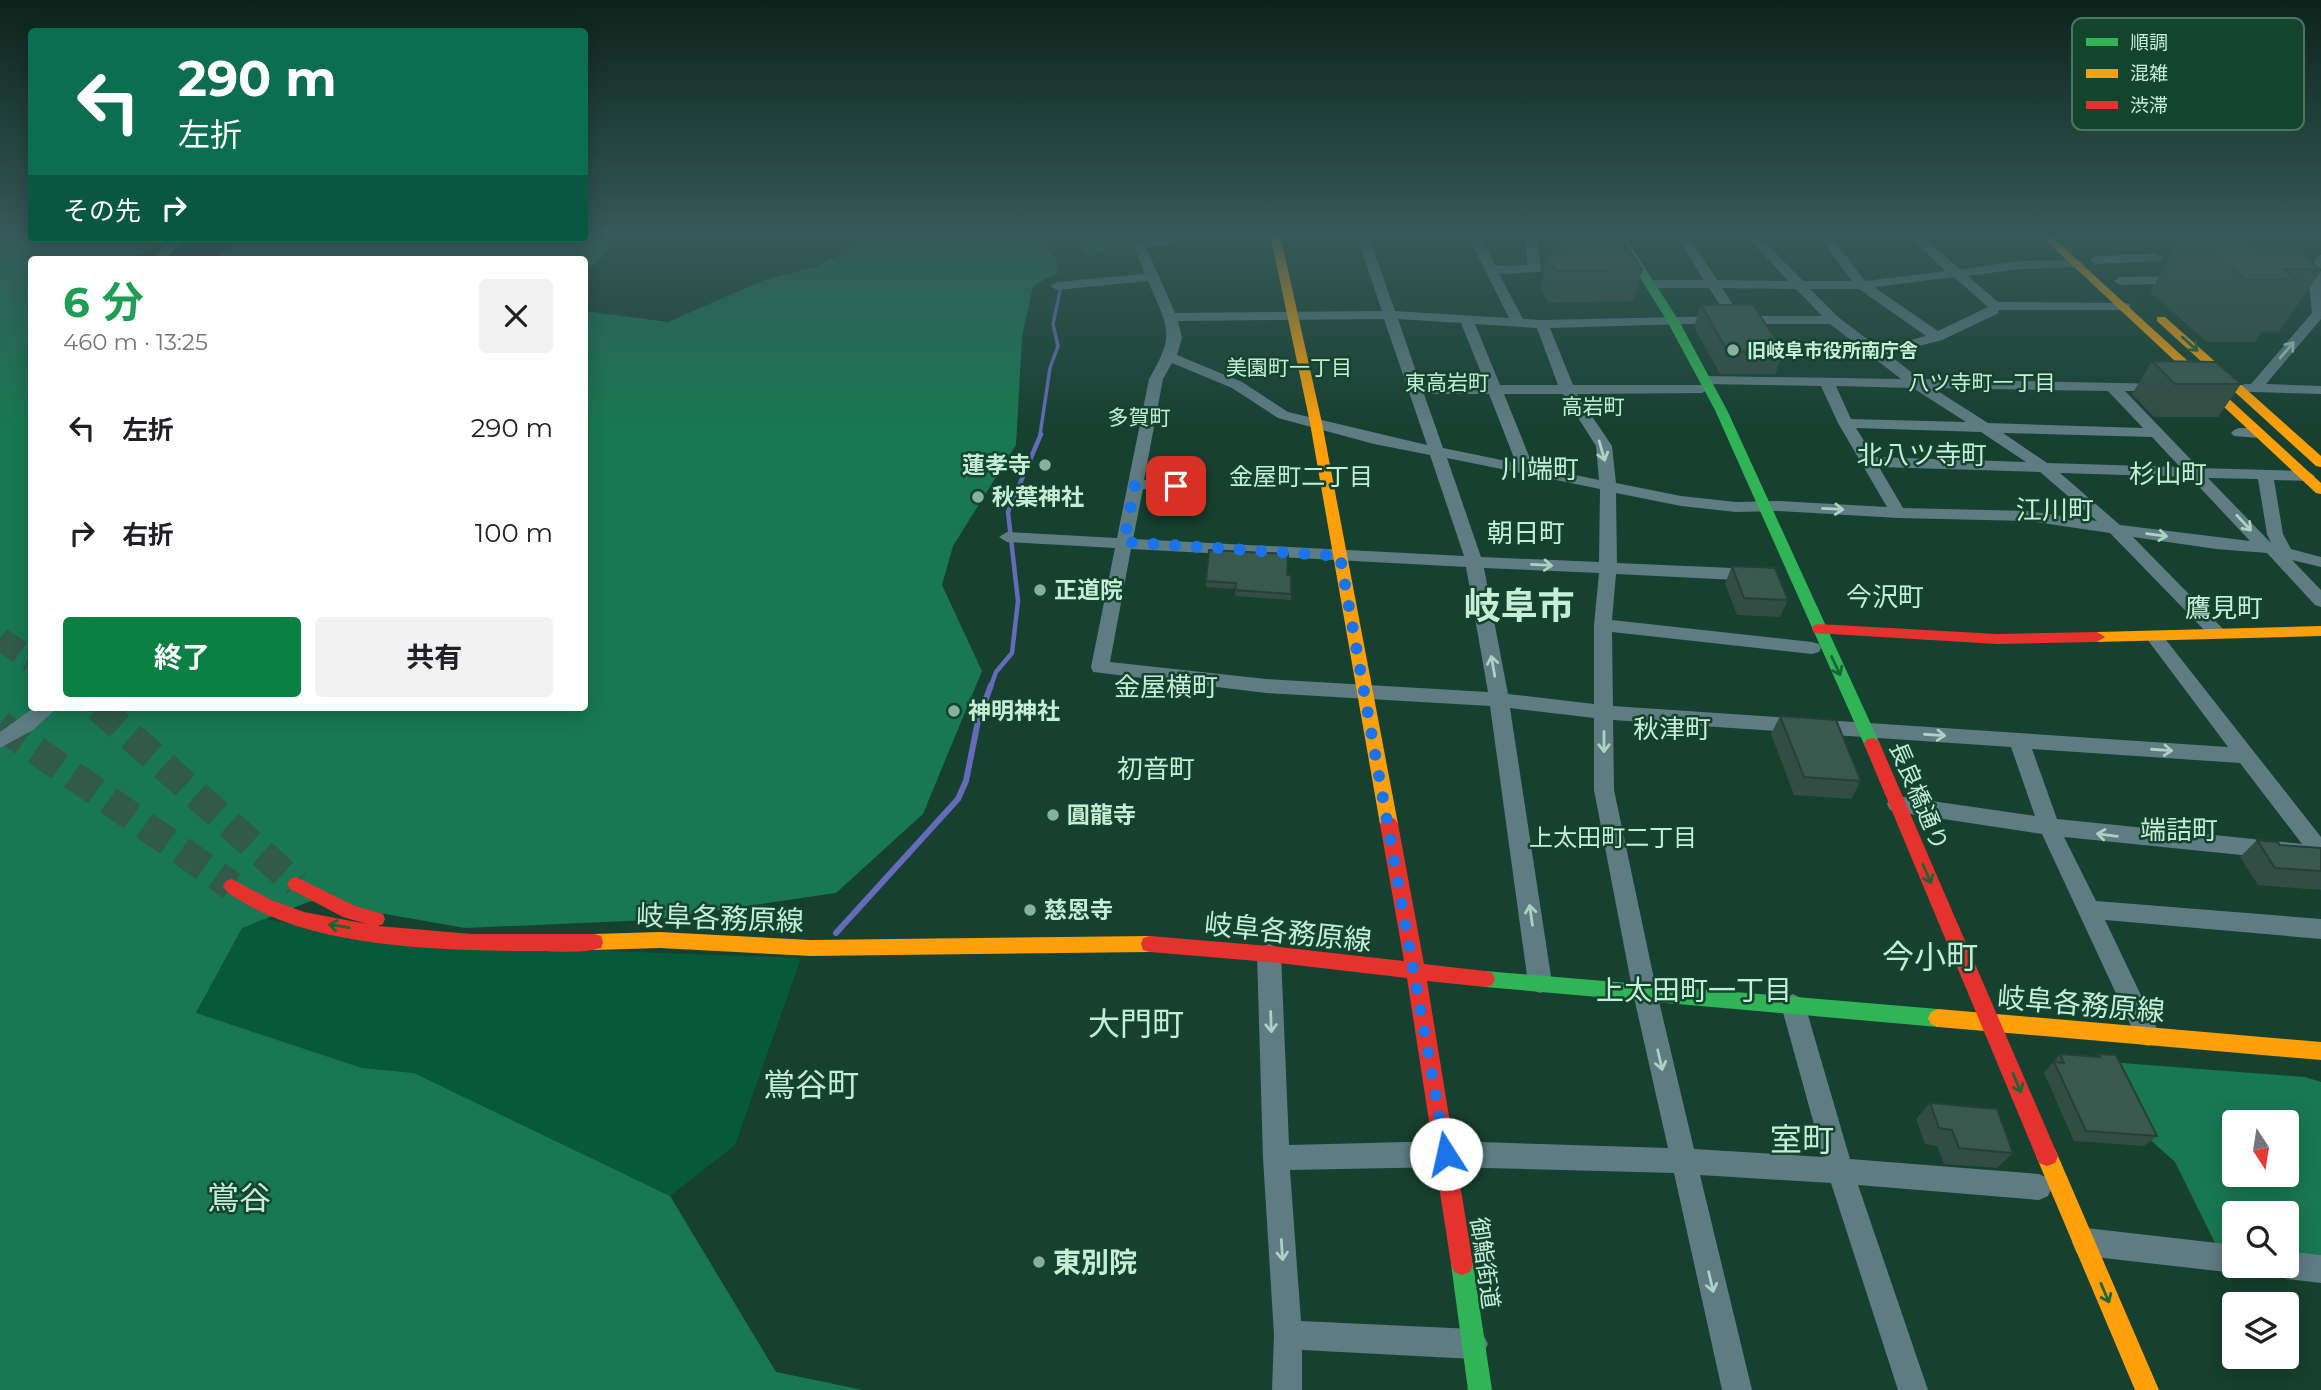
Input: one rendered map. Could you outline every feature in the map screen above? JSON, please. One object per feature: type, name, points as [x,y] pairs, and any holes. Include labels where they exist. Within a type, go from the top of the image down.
[{"type":"main road","name":"御鮨街道","points":[[1289,299],[1316,423],[1416,974],[1446,1154],[1480,1390]]},
{"type":"main road","name":"長良橋通り","points":[[1653,299],[1705,385],[1819,629],[1856,737]]},
{"type":"main road","name":"長良橋通り","points":[[1658,299],[1668,321]]},
{"type":"main road","points":[[2129,299],[2247,388],[2321,463]]},
{"type":"main road","points":[[2133,299],[2208,388],[2321,490]]},
{"type":"main road","name":"長良橋通り","points":[[1760,506],[1812,648],[1856,737],[1897,804],[2147,1390]]},
{"type":"main road","points":[[1819,629],[1997,639],[2321,631]]},
{"type":"main road","name":"岐阜各務原線","points":[[296,884],[349,912],[455,939]]},
{"type":"main road","name":"岐阜各務原線","points":[[232,886],[268,907],[316,923],[455,939],[535,943],[660,940],[811,948],[1055,947],[1136,943],[1269,954],[1416,974],[2321,1051]]},
{"type":"main road","points":[[1960,1000],[1978,1042]]},
{"type":"street","points":[[1161,299],[1170,317],[1175,338],[1169,356],[1156,379],[1100,667],[1266,686],[1499,700],[1856,737],[2019,741],[2246,755]]},
{"type":"street","points":[[1385,299],[1474,561],[1499,700],[1540,983]]},
{"type":"street","points":[[1506,299],[1518,323]]},
{"type":"street","points":[[1723,299],[1736,320]]},
{"type":"street","points":[[1814,299],[1833,320],[1912,382],[2045,468],[2116,529],[2218,634]]},
{"type":"street","points":[[1882,299],[1937,337]]},
{"type":"street","points":[[1987,299],[1995,306],[2137,304]]},
{"type":"street","points":[[1877,353],[1937,337],[1992,311],[1995,306]]},
{"type":"street","points":[[2247,388],[2317,311]]},
{"type":"street","points":[[1170,317],[1391,316],[1542,324],[1833,320]]},
{"type":"street","points":[[1467,320],[1527,471]]},
{"type":"street","points":[[1542,324],[1567,389],[1604,446],[1608,487],[1608,568],[1603,625],[1604,790],[1645,993],[1737,1390]]},
{"type":"street","points":[[1169,356],[1237,385],[1283,415],[1374,439],[1681,501],[1736,507],[2028,516],[2274,550],[2321,562]]},
{"type":"street","points":[[1415,390],[1567,389],[1826,381],[2321,390]]},
{"type":"street","points":[[1826,381],[1846,424],[1898,513]]},
{"type":"street","points":[[2112,386],[2321,601]]},
{"type":"street","points":[[1846,424],[2158,433]]},
{"type":"street","points":[[2239,433],[2258,433]]},
{"type":"street","points":[[1868,462],[2307,476]]},
{"type":"street","points":[[2265,476],[2275,534],[2274,550]]},
{"type":"street","points":[[1135,484],[1196,487]]},
{"type":"street","points":[[1007,537],[1785,577]]},
{"type":"street","points":[[1603,625],[1812,648]]},
{"type":"street","points":[[2153,635],[2321,854]]},
{"type":"street","points":[[0,741],[43,711]]},
{"type":"street","points":[[2019,741],[2050,829],[2091,910],[2148,1035]]},
{"type":"street","points":[[1897,804],[2050,829],[2198,846],[2321,854]]},
{"type":"street","points":[[2091,910],[2321,929]]},
{"type":"street","points":[[1269,954],[1276,1158],[1288,1335],[1287,1390]]},
{"type":"street","points":[[1793,1005],[1840,1170],[1913,1390]]},
{"type":"street","points":[[1276,1158],[1446,1154],[1683,1162],[1840,1170],[2038,1186]]},
{"type":"street","points":[[2083,1242],[2222,1258]]},
{"type":"street","points":[[2299,1266],[2321,1269]]},
{"type":"street","points":[[1288,1335],[1473,1344]]},
{"type":"shaded area","points":[[0,299],[28,299],[28,711],[588,711],[588,311],[668,322],[721,299],[1030,299],[1022,337],[1016,445],[953,546],[942,585],[982,671],[923,814],[836,893],[650,920],[465,928],[311,901],[242,928],[196,1013],[362,1068],[414,1073],[670,1196],[776,1372],[863,1390],[0,1390]]},
{"type":"shaded area","points":[[265,919],[395,943],[801,958],[735,1145],[670,1196],[414,1073],[362,1068],[196,1014],[242,928]]},
{"type":"shaded area","points":[[2109,1062],[2305,1077],[2321,1082],[2321,1255],[2299,1252],[2299,1201],[2222,1201],[2222,1244],[2215,1243],[2175,1162],[2145,1135]]},
{"type":"building","points":[[1701,305],[1753,305],[1784,352],[1728,352]]},
{"type":"building","points":[[2152,361],[2216,362],[2241,384],[2175,384]]},
{"type":"building","points":[[1209,550],[1288,554],[1287,575],[1291,575],[1291,594],[1235,590],[1236,583],[1206,581]]},
{"type":"building","points":[[1732,566],[1775,568],[1788,600],[1744,598]]},
{"type":"building","points":[[1780,716],[1836,720],[1861,781],[1804,777]]},
{"type":"building","points":[[2257,840],[2278,842],[2280,845],[2321,848],[2321,871],[2275,868]]},
{"type":"building","points":[[2060,1054],[2100,1057],[2099,1054],[2116,1055],[2157,1136],[2086,1131],[2054,1062],[2064,1063]]},
{"type":"building","points":[[1930,1103],[1997,1109],[2013,1153],[1959,1148],[1952,1130],[1939,1128]]},
{"type":"waterway","points":[[1040,435],[1050,368],[1058,346],[1053,324],[1058,299]]},
{"type":"waterway","points":[[991,686],[996,672],[1012,653],[1018,601],[1008,512],[1041,434]]},
{"type":"waterway","points":[[836,933],[958,799],[966,781],[978,721],[991,685]]},
{"type":"tunnel","points":[[0,639],[28,657]]},
{"type":"tunnel","points":[[102,711],[296,884]]},
{"type":"tunnel","points":[[0,725],[232,886]]},
{"type":"traffic: fast","points":[[1659,299],[1721,410],[1872,744]]},
{"type":"traffic: fast","points":[[1485,979],[1938,1018]]},
{"type":"traffic: fast","points":[[1462,1264],[1480,1390]]},
{"type":"traffic: slow","points":[[1289,299],[1316,423],[1389,824]]},
{"type":"traffic: slow","points":[[2114,299],[2321,490]]},
{"type":"traffic: slow","points":[[2161,319],[2321,463]]},
{"type":"traffic: slow","points":[[2097,637],[2321,631]]},
{"type":"traffic: slow","points":[[594,942],[660,940],[811,948],[1150,944]]},
{"type":"traffic: slow","points":[[1938,1018],[2321,1051]]},
{"type":"traffic: slow","points":[[2047,1156],[2147,1390]]},
{"type":"traffic: jam","points":[[1819,629],[1997,639],[2097,637]]},
{"type":"traffic: jam","points":[[1872,744],[2047,1156]]},
{"type":"traffic: jam","points":[[1389,824],[1416,973],[1462,1264]]},
{"type":"traffic: jam","points":[[296,884],[350,912],[376,919]]},
{"type":"traffic: jam","points":[[232,886],[264,905],[304,919],[385,935],[472,942],[594,942]]},
{"type":"traffic: jam","points":[[1150,944],[1269,954],[1485,979]]},
{"type":"place","name":"旧岐阜市役所南庁舎","points":[[1733,350]]},
{"type":"place","name":"蓮孝寺","points":[[1045,465]]},
{"type":"place","name":"秋葉神社","points":[[978,497]]},
{"type":"place","name":"正道院","points":[[1040,590]]},
{"type":"place","name":"神明神社","points":[[954,711]]},
{"type":"place","name":"圓龍寺","points":[[1053,815]]},
{"type":"place","name":"慈恩寺","points":[[1030,910]]},
{"type":"place","name":"東別院","points":[[1039,1262]]},
{"type":"district","name":"美園町一丁目","points":[[1289,368]]},
{"type":"district","name":"東高岩町","points":[[1447,383]]},
{"type":"district","name":"八ツ寺町一丁目","points":[[1982,383]]},
{"type":"district","name":"高岩町","points":[[1593,407]]},
{"type":"district","name":"多賀町","points":[[1139,418]]},
{"type":"district","name":"北八ツ寺町","points":[[1922,455]]},
{"type":"district","name":"川端町","points":[[1540,469]]},
{"type":"district","name":"杉山町","points":[[2168,474]]},
{"type":"district","name":"金屋町二丁目","points":[[1301,477]]},
{"type":"district","name":"江川町","points":[[2055,510]]},
{"type":"district","name":"朝日町","points":[[1526,533]]},
{"type":"district","name":"今沢町","points":[[1885,597]]},
{"type":"district","name":"岐阜市","points":[[1519,606]]},
{"type":"district","name":"鷹見町","points":[[2224,608]]},
{"type":"district","name":"金屋横町","points":[[1166,687]]},
{"type":"district","name":"秋津町","points":[[1672,729]]},
{"type":"district","name":"初音町","points":[[1156,769]]},
{"type":"district","name":"端詰町","points":[[2179,830]]},
{"type":"district","name":"上太田町二丁目","points":[[1613,838]]},
{"type":"district","name":"今小町","points":[[1930,957]]},
{"type":"district","name":"上太田町一丁目","points":[[1694,990]]},
{"type":"district","name":"大門町","points":[[1136,1024]]},
{"type":"district","name":"鴬谷町","points":[[811,1085]]},
{"type":"district","name":"室町","points":[[1802,1140]]},
{"type":"district","name":"鴬谷","points":[[239,1198]]},
{"type":"route","points":[[1176,486],[1135,484],[1124,542],[1340,556],[1446,1154]]}]
